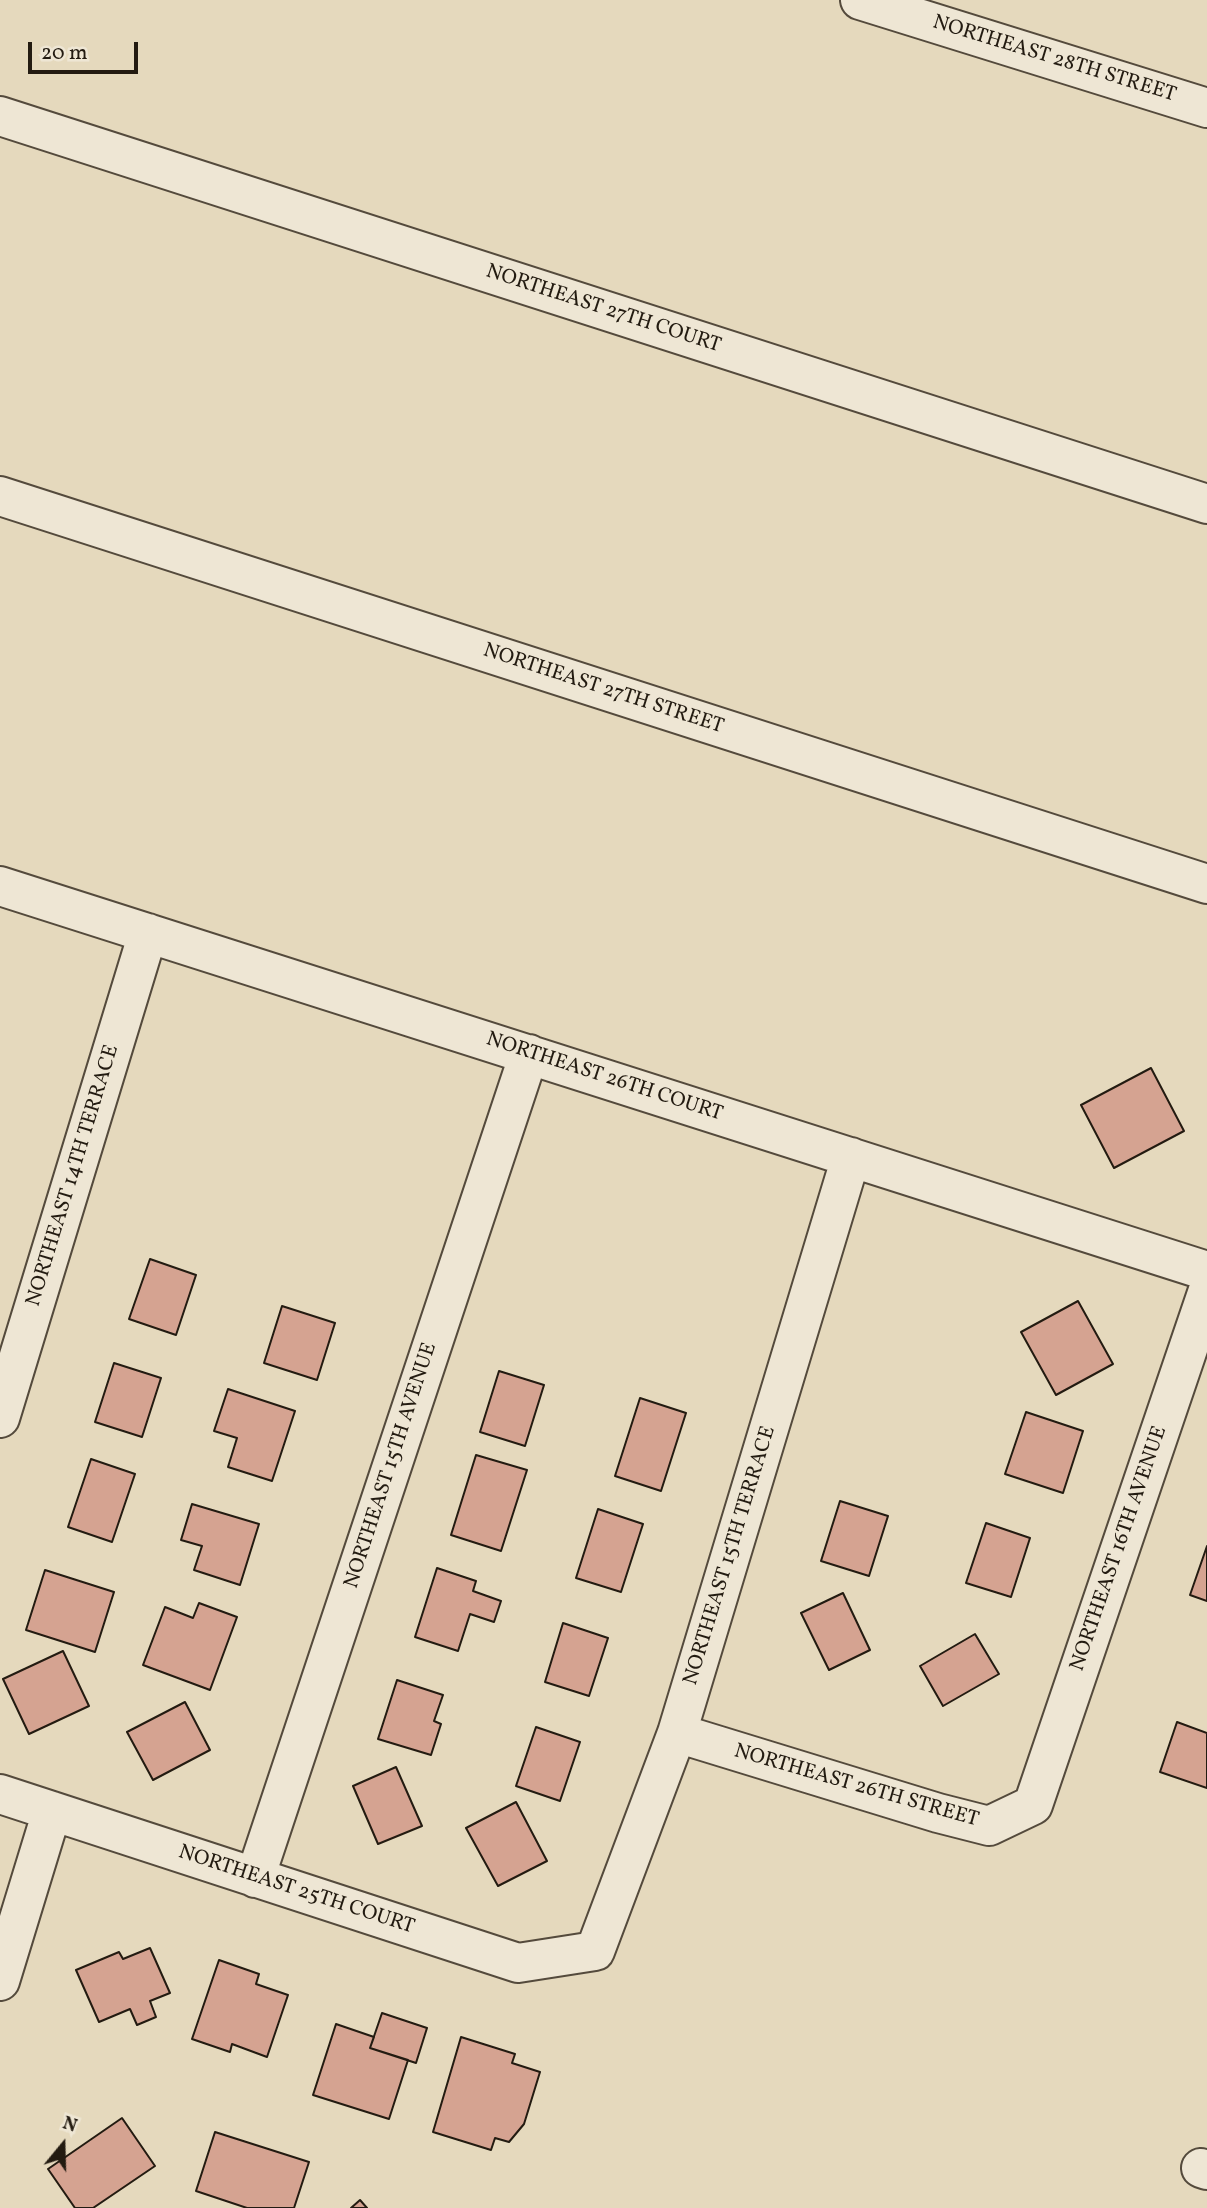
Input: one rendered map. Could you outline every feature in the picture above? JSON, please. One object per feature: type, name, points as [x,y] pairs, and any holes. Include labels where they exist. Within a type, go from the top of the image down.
[{"type":"street","name":"NORTHEAST 28TH STREET","points":[[860,0],[1207,108]]},
{"type":"street","name":"NORTHEAST 27TH COURT","points":[[0,116],[1207,504]]},
{"type":"street","name":"NORTHEAST 27TH STREET","points":[[0,496],[1207,884]]},
{"type":"street","name":"NORTHEAST 26TH COURT","points":[[0,886],[1207,1271]]},
{"type":"street","name":"NORTHEAST 14TH TERRACE","points":[[0,1418],[148,933]]},
{"type":"street","name":"NORTHEAST 15TH AVENUE","points":[[255,1878],[529,1055]]},
{"type":"street","name":"NORTHEAST 15TH TERRACE","points":[[595,1951],[677,1733],[851,1157]]},
{"type":"street","name":"NORTHEAST 16TH AVENUE","points":[[1033,1805],[1207,1293]]},
{"type":"street","name":"NORTHEAST 26TH STREET","points":[[677,1733],[938,1813],[989,1826],[1033,1805]]},
{"type":"street","name":"NORTHEAST 25TH COURT","points":[[0,1794],[518,1962],[595,1951]]},
{"type":"street","points":[[0,1981],[52,1811]]},
{"type":"building","points":[[1151,1068],[1184,1131],[1114,1168],[1081,1105]]},
{"type":"building","points":[[150,1259],[196,1275],[176,1335],[129,1319]]},
{"type":"building","points":[[1078,1301],[1113,1364],[1056,1395],[1021,1332]]},
{"type":"building","points":[[282,1306],[335,1323],[317,1380],[264,1363]]},
{"type":"building","points":[[114,1363],[161,1378],[142,1437],[95,1422]]},
{"type":"building","points":[[499,1371],[544,1385],[525,1446],[480,1432]]},
{"type":"building","points":[[228,1389],[295,1411],[272,1481],[228,1467],[237,1438],[214,1431]]},
{"type":"building","points":[[640,1398],[686,1413],[661,1491],[615,1476]]},
{"type":"building","points":[[1026,1412],[1083,1431],[1063,1493],[1005,1474]]},
{"type":"building","points":[[476,1455],[527,1470],[501,1551],[451,1535]]},
{"type":"building","points":[[91,1459],[135,1474],[112,1542],[68,1527]]},
{"type":"building","points":[[840,1501],[888,1516],[869,1576],[821,1561]]},
{"type":"building","points":[[192,1504],[259,1524],[240,1585],[194,1570],[202,1546],[181,1540]]},
{"type":"building","points":[[598,1509],[643,1524],[621,1592],[576,1578]]},
{"type":"building","points":[[986,1523],[1030,1538],[1011,1597],[966,1583]]},
{"type":"building","points":[[1207,1546],[1207,1601],[1190,1595]]},
{"type":"building","points":[[437,1568],[476,1581],[473,1591],[501,1601],[494,1622],[470,1614],[458,1651],[415,1637]]},
{"type":"building","points":[[45,1570],[114,1592],[95,1652],[26,1630]]},
{"type":"building","points":[[843,1593],[870,1650],[829,1670],[801,1613]]},
{"type":"building","points":[[199,1603],[237,1617],[210,1690],[143,1665],[165,1607],[193,1618]]},
{"type":"building","points":[[563,1623],[608,1638],[589,1696],[545,1682]]},
{"type":"building","points":[[975,1634],[999,1674],[943,1706],[920,1666]]},
{"type":"building","points":[[63,1651],[89,1706],[29,1734],[3,1679]]},
{"type":"building","points":[[397,1680],[443,1695],[434,1721],[441,1724],[431,1755],[378,1739]]},
{"type":"building","points":[[185,1702],[210,1750],[153,1780],[127,1732]]},
{"type":"building","points":[[1177,1722],[1207,1733],[1207,1788],[1160,1772]]},
{"type":"building","points":[[536,1727],[580,1742],[560,1801],[516,1786]]},
{"type":"building","points":[[396,1767],[422,1826],[378,1844],[353,1786]]},
{"type":"building","points":[[516,1802],[547,1861],[498,1886],[466,1828]]},
{"type":"building","points":[[150,1948],[170,1993],[150,2001],[156,2017],[137,2025],[130,2009],[99,2022],[76,1970],[119,1952],[123,1959]]},
{"type":"building","points":[[219,1960],[259,1974],[256,1984],[288,1995],[267,2057],[232,2044],[230,2052],[192,2039]]},
{"type":"building","points":[[382,2013],[427,2028],[416,2063],[370,2048]]},
{"type":"building","points":[[336,2024],[374,2037],[370,2048],[408,2060],[389,2119],[313,2095]]},
{"type":"building","points":[[461,2037],[515,2054],[512,2063],[540,2072],[524,2124],[509,2142],[495,2138],[491,2150],[433,2132]]},
{"type":"building","points":[[122,2118],[155,2166],[93,2208],[75,2208],[48,2169]]},
{"type":"building","points":[[215,2132],[309,2162],[294,2208],[247,2208],[196,2191]]},
{"type":"building","points":[[360,2200],[367,2208],[351,2208]]}]
